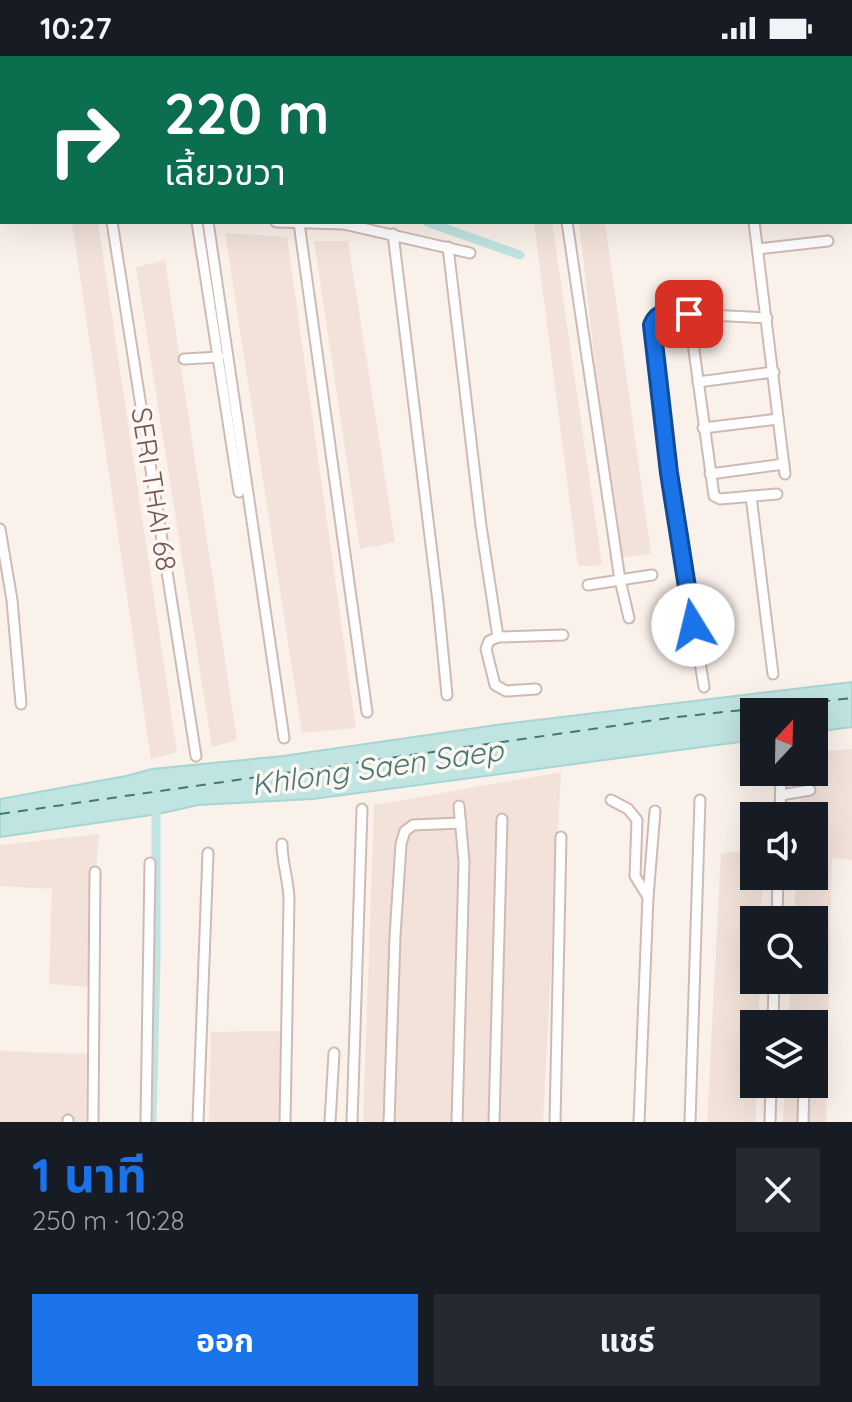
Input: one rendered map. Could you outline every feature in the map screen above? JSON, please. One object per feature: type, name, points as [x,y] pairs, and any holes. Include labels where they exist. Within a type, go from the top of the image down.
[{"type":"street","name":"SERI THAI 68","points":[[112,224],[196,756]]},
{"type":"street","points":[[197,224],[239,492]]},
{"type":"street","points":[[208,224],[284,738]]},
{"type":"street","points":[[299,224],[367,712]]},
{"type":"street","points":[[348,224],[470,253]]},
{"type":"street","points":[[567,224],[620,580],[629,618]]},
{"type":"street","points":[[710,474],[784,469],[754,224]]},
{"type":"street","points":[[393,234],[437,586],[447,695]]},
{"type":"street","points":[[758,249],[828,241]]},
{"type":"street","points":[[448,247],[481,526],[498,637]]},
{"type":"street","points":[[704,687],[669,473],[652,325],[658,315],[665,312],[767,318]]},
{"type":"street","points":[[689,314],[713,493],[717,498],[777,494]]},
{"type":"street","points":[[184,359],[219,357]]},
{"type":"street","points":[[698,382],[774,372]]},
{"type":"street","points":[[703,428],[778,419]]},
{"type":"street","points":[[751,496],[773,674]]},
{"type":"street","points":[[0,529],[12,600],[21,704]]},
{"type":"street","points":[[588,585],[652,575]]},
{"type":"street","points":[[536,689],[506,691],[495,685],[486,649],[489,641],[498,637],[563,635]]},
{"type":"street","points":[[781,786],[781,802]]},
{"type":"street","points":[[781,795],[810,790]]},
{"type":"street","points":[[611,800],[628,809],[637,820],[635,876],[648,897]]},
{"type":"street","points":[[690,1122],[700,800]]},
{"type":"street","points":[[457,1122],[464,862],[459,806]]},
{"type":"street","points":[[352,1122],[362,809]]},
{"type":"street","points":[[639,1122],[648,897],[655,811]]},
{"type":"street","points":[[494,1122],[502,819]]},
{"type":"street","points":[[389,1122],[395,936],[402,837],[405,831],[419,823],[461,823]]},
{"type":"street","points":[[555,1122],[561,837]]},
{"type":"street","points":[[282,844],[282,869],[288,882],[289,900],[285,1122]]},
{"type":"street","points":[[198,1122],[208,853]]},
{"type":"street","points":[[146,1122],[150,863]]},
{"type":"street","points":[[93,1122],[95,872]]},
{"type":"street","points":[[330,1122],[334,1053]]},
{"type":"street","points":[[770,1122],[771,1098]]},
{"type":"street","points":[[803,1122],[804,1098]]},
{"type":"shaded area","points":[[72,224],[98,224],[177,752],[151,759]]},
{"type":"shaded area","points":[[534,224],[552,224],[602,565],[578,566]]},
{"type":"shaded area","points":[[579,224],[605,224],[651,554],[617,558]]},
{"type":"shaded area","points":[[225,233],[287,237],[356,728],[302,733]]},
{"type":"shaded area","points":[[314,241],[348,241],[395,542],[360,549]]},
{"type":"shaded area","points":[[165,260],[237,740],[212,747],[136,267]]},
{"type":"shaded area","points":[[852,749],[852,860],[832,858],[828,1034],[828,1010],[789,1010],[790,994],[828,994],[828,906],[795,906],[795,890],[828,890],[828,802],[801,802],[801,786],[828,786],[828,751]]},
{"type":"shaded area","points":[[561,772],[543,1122],[363,1122],[374,805]]},
{"type":"shaded area","points":[[99,834],[87,987],[49,984],[52,889],[0,886],[0,845]]},
{"type":"shaded area","points":[[740,852],[740,890],[762,890],[761,906],[740,906],[740,994],[759,994],[759,1010],[740,1010],[740,1098],[756,1098],[756,1122],[707,1122],[721,853]]},
{"type":"shaded area","points":[[281,1031],[278,1122],[209,1122],[211,1032]]},
{"type":"shaded area","points":[[0,1051],[87,1054],[86,1122],[0,1122]]},
{"type":"shaded area","points":[[784,1098],[827,1098],[826,1122],[783,1122]]},
{"type":"water","name":"Khlong Saen Saep","points":[[852,682],[852,727],[828,730],[828,698],[740,698],[740,742],[313,799],[198,805],[158,814],[0,837],[0,799],[152,769],[283,756],[503,724]]},
{"type":"waterway","points":[[433,224],[520,255]]},
{"type":"waterway","points":[[152,1122],[156,805]]},
{"type":"ferry route","points":[[0,814],[669,718],[852,698]]},
{"type":"route","points":[[689,314],[665,312],[658,315],[652,325],[652,340],[693,625]]}]
